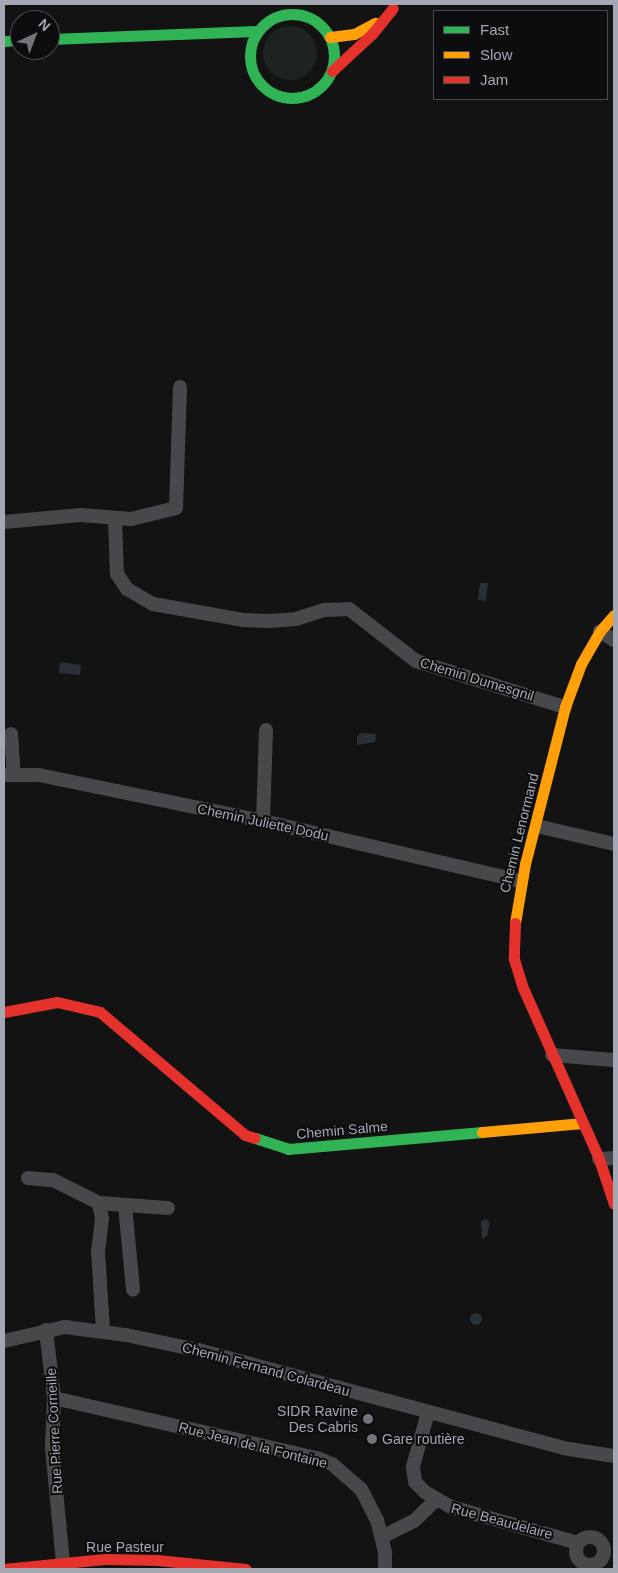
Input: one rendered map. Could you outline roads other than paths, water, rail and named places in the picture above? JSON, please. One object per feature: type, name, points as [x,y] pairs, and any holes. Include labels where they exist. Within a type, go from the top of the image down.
[{"type":"street","points":[[312,4],[313,18]]},
{"type":"street","points":[[330,37],[354,34],[395,6]]},
{"type":"street","points":[[332,71],[334,54],[330,37],[313,18],[284,9],[258,31],[250,54],[257,80],[278,96],[291,98],[310,94],[326,82],[332,71],[372,34],[395,6]]},
{"type":"street","points":[[60,39],[258,31]]},
{"type":"street","points":[[204,34],[250,54]]},
{"type":"street","points":[[4,522],[81,515],[115,520],[131,519],[176,508],[180,387]]},
{"type":"street","name":"Chemin Dumesgnil","points":[[115,520],[117,574],[127,589],[153,604],[243,620],[269,621],[296,619],[324,610],[349,609],[416,661],[565,707]]},
{"type":"street","name":"Chemin Lenormand","points":[[614,615],[600,631],[581,664],[565,707],[537,826],[521,880],[513,935],[514,959],[552,1055],[599,1159],[614,1204]]},
{"type":"street","points":[[600,631],[614,640]]},
{"type":"street","points":[[263,821],[266,730]]},
{"type":"street","points":[[9,774],[11,734]]},
{"type":"street","name":"Chemin Juliette Dodu","points":[[9,774],[40,775],[263,821],[521,880]]},
{"type":"street","points":[[537,826],[614,844]]},
{"type":"street","name":"Chemin Salme","points":[[4,1012],[57,1002],[76,1004],[100,1012],[245,1135],[288,1149],[583,1123]]},
{"type":"street","points":[[552,1055],[614,1060]]},
{"type":"street","points":[[599,1159],[614,1158]]},
{"type":"street","points":[[28,1178],[53,1180],[99,1204],[168,1208]]},
{"type":"street","points":[[99,1204],[102,1219],[98,1251],[102,1331]]},
{"type":"street","points":[[125,1205],[134,1290]]},
{"type":"street","name":"Chemin Fernand Colardeau","points":[[4,1341],[46,1330],[72,1327],[102,1331],[198,1350],[568,1449],[614,1456]]},
{"type":"street","name":"Rue Pierre Corneille","points":[[46,1330],[54,1398],[52,1447],[63,1563]]},
{"type":"street","name":"Rue Jean de la Fontaine","points":[[54,1398],[317,1458],[332,1464],[361,1489],[382,1536],[385,1569]]},
{"type":"street","name":"Rue Beaudelaire","points":[[428,1412],[413,1467],[416,1482],[436,1501],[578,1543]]},
{"type":"street","points":[[382,1536],[414,1521],[436,1501]]},
{"type":"street","name":"Rue Pasteur","points":[[4,1569],[105,1559],[196,1567],[246,1569]]},
{"type":"place","name":"SIDR Ravine Des Cabris","points":[[368,1419]]},
{"type":"place","name":"Gare routière","points":[[372,1439]]}]
